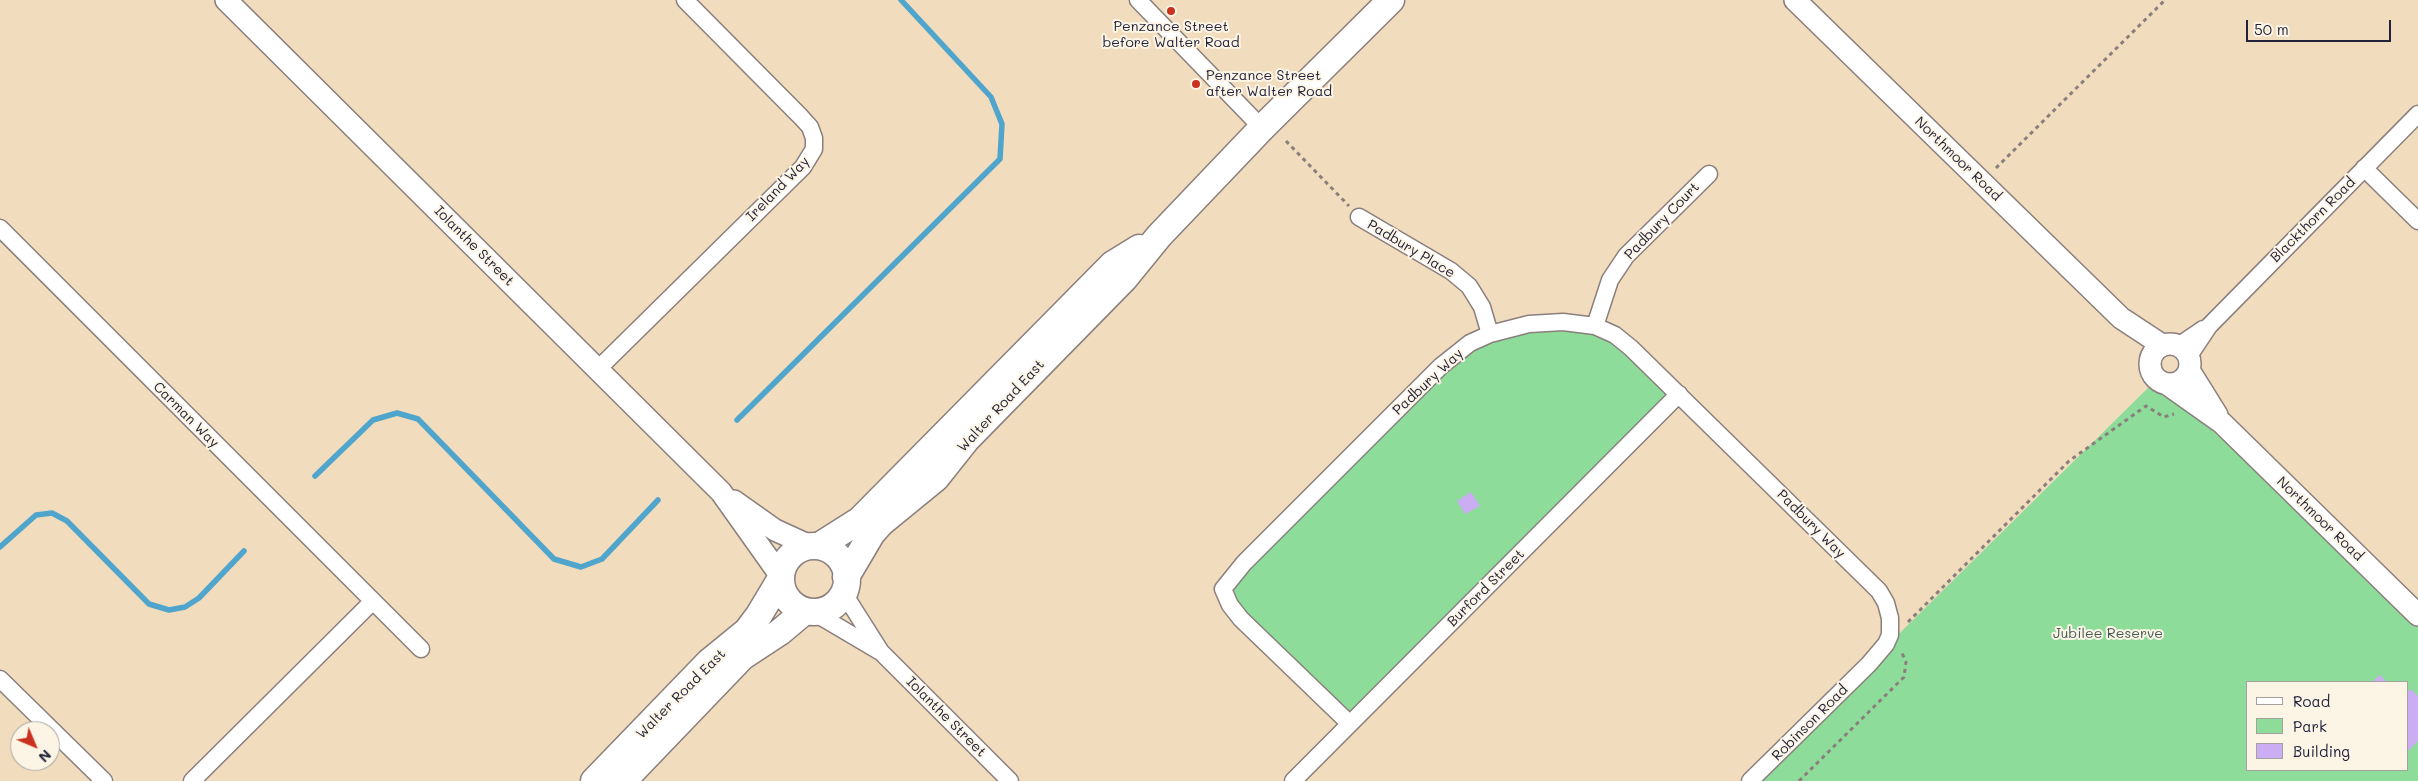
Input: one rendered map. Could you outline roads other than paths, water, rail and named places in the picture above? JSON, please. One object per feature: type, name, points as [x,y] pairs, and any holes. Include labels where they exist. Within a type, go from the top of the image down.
[{"type":"main road","name":"Walter Road East","points":[[845,585],[876,528],[936,478],[967,439],[1124,279],[1159,236],[1262,128],[1391,0]]},
{"type":"main road","name":"Walter Road East","points":[[814,546],[860,520],[1113,264],[1159,236]]},
{"type":"main road","points":[[814,546],[831,549],[839,556],[845,566],[845,585],[840,600],[832,606],[809,611],[786,596],[780,577],[791,555],[800,548],[814,546]]},
{"type":"main road","name":"Walter Road East","points":[[594,781],[709,662],[746,631],[759,615],[780,577]]},
{"type":"main road","name":"Walter Road East","points":[[623,781],[742,657],[809,611]]},
{"type":"street","name":"Iolanthe Street","points":[[226,0],[721,492],[775,530],[814,546]]},
{"type":"street","name":"Ireland Way","points":[[598,369],[803,167],[814,150],[814,138],[810,127],[685,0]]},
{"type":"street","points":[[1138,0],[1262,128]]},
{"type":"street","name":"Northmoor Road","points":[[1795,0],[2121,318]]},
{"type":"street","name":"Blackthorn Road","points":[[2180,354],[2418,114]]},
{"type":"street","points":[[2364,168],[2418,221]]},
{"type":"street","name":"Padbury Court","points":[[1595,326],[1610,280],[1626,256],[1675,205],[1709,174]]},
{"type":"street","name":"Padbury Place","points":[[1359,217],[1451,271],[1469,286],[1482,307],[1490,334]]},
{"type":"street","name":"Carman Way","points":[[0,228],[421,650]]},
{"type":"street","points":[[2121,318],[2180,354]]},
{"type":"street","points":[[2121,318],[2150,368]]},
{"type":"street","name":"Padbury Way","points":[[1350,724],[1241,619],[1230,605],[1223,590],[1238,570],[1441,366],[1470,343],[1490,334],[1529,324],[1562,322],[1595,326],[1615,335],[1679,394],[1879,591],[1889,612],[1890,635],[1886,644],[1869,664]]},
{"type":"street","points":[[2150,368],[2153,352],[2180,354]]},
{"type":"street","points":[[2168,384],[2181,381],[2180,354]]},
{"type":"street","name":"Northmoor Road","points":[[2180,354],[2222,423]]},
{"type":"street","name":"Northmoor Road","points":[[2150,368],[2156,380],[2168,384],[2222,423],[2418,615]]},
{"type":"street","name":"Burford Street","points":[[1293,781],[1679,394]]},
{"type":"street","name":"Iolanthe Street","points":[[721,492],[780,577]]},
{"type":"street","name":"Iolanthe Street","points":[[845,585],[881,652]]},
{"type":"street","points":[[192,781],[373,601]]},
{"type":"street","name":"Iolanthe Street","points":[[809,611],[881,652],[1009,781]]},
{"type":"street","name":"Robinson Road","points":[[1750,781],[1869,664]]},
{"type":"street","points":[[0,679],[104,781]]},
{"type":"waterway","points":[[737,420],[1000,159],[1002,124],[991,97],[901,0]]},
{"type":"waterway","points":[[315,476],[373,420],[397,413],[418,419],[554,559],[581,567],[602,559],[658,500]]},
{"type":"waterway","points":[[0,547],[36,515],[52,513],[67,521],[149,604],[169,610],[185,607],[199,598],[244,551]]},
{"type":"place","name":"Penzance Street before Walter Road","points":[[1171,11]]},
{"type":"place","name":"Penzance Street after Walter Road","points":[[1196,84]]},
{"type":"park label","name":"Jubilee Reserve","points":[[2108,634]]}]
